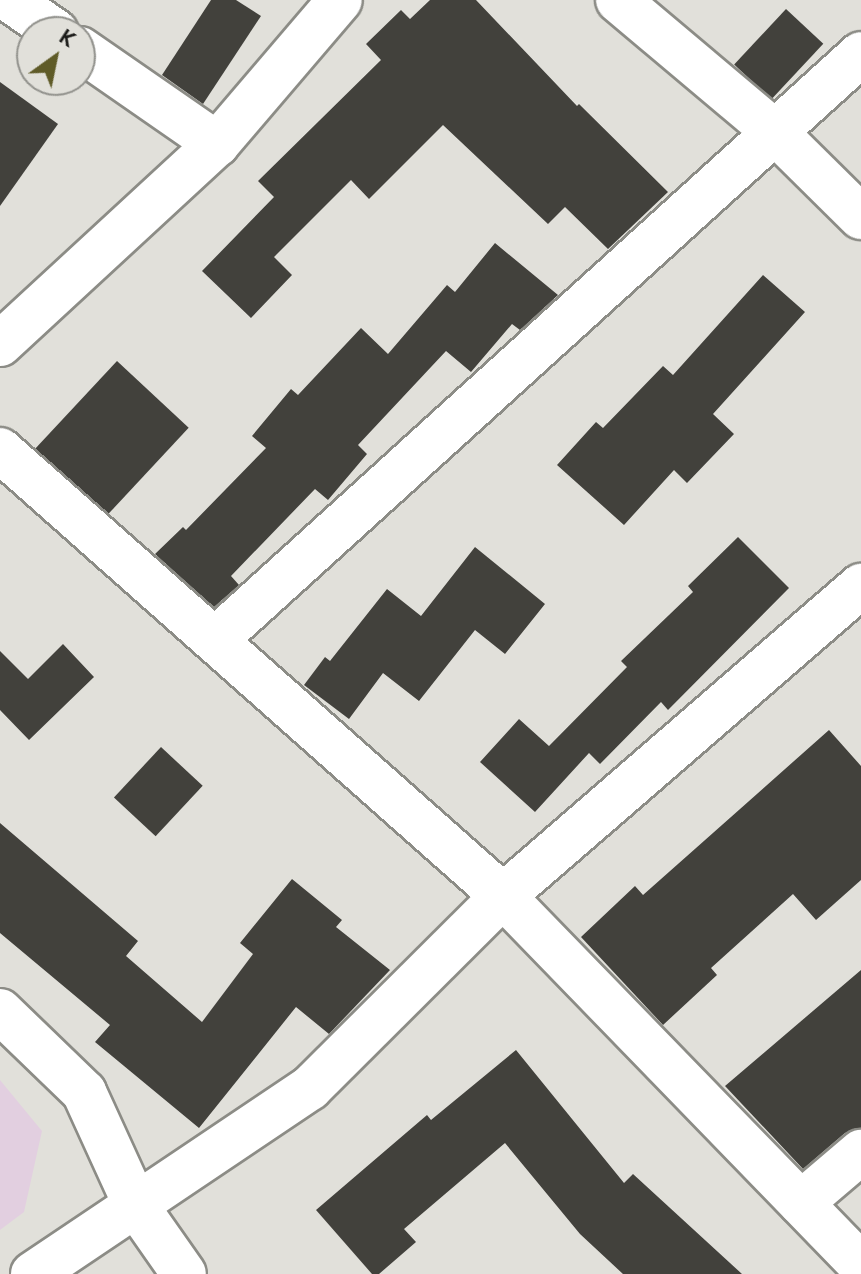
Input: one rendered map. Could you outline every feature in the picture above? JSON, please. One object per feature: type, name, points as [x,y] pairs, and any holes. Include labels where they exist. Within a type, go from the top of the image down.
[{"type":"street","points":[[10,0],[33,16]]},
{"type":"street","points":[[0,344],[217,144],[340,0]]},
{"type":"street","points":[[618,0],[775,132],[861,217]]},
{"type":"street","points":[[215,640],[861,54]]},
{"type":"street","points":[[96,60],[217,144]]},
{"type":"street","points":[[0,450],[503,896],[861,1265]]},
{"type":"street","points":[[33,1274],[310,1088],[503,896],[861,586]]},
{"type":"street","points":[[0,1011],[84,1092],[135,1204],[184,1274]]},
{"type":"street","points":[[801,1203],[861,1152]]},
{"type":"shaded area","points":[[0,1080],[42,1131],[24,1212],[0,1230]]},
{"type":"building","points":[[211,0],[236,0],[261,16],[203,104],[162,75]]},
{"type":"building","points":[[430,0],[476,0],[577,106],[579,104],[668,192],[608,249],[565,207],[548,224],[443,125],[369,199],[351,180],[274,257],[292,275],[251,318],[202,271],[274,197],[258,181],[381,60],[366,44],[401,10],[410,19]]},
{"type":"building","points":[[786,9],[823,44],[771,99],[734,65]]},
{"type":"building","points":[[0,82],[58,124],[0,206]]},
{"type":"building","points":[[495,243],[558,295],[520,330],[512,324],[471,372],[446,351],[358,445],[367,454],[328,500],[315,489],[231,576],[239,585],[214,607],[155,554],[183,527],[186,530],[266,448],[252,436],[291,389],[298,395],[361,328],[388,354],[447,285],[455,292]]},
{"type":"building","points":[[763,275],[805,312],[713,414],[734,434],[687,483],[674,470],[624,525],[557,465],[596,422],[603,428],[663,366],[673,375]]},
{"type":"building","points":[[117,361],[189,428],[107,516],[35,449]]},
{"type":"building","points":[[738,537],[789,588],[668,710],[661,702],[600,764],[589,753],[535,812],[480,762],[519,719],[549,746],[627,667],[621,661],[693,592],[688,586]]},
{"type":"building","points":[[475,547],[545,604],[505,654],[475,630],[419,701],[383,673],[349,719],[304,685],[325,657],[330,661],[387,589],[421,616]]},
{"type":"building","points":[[63,644],[94,677],[29,740],[0,710],[0,651],[28,679]]},
{"type":"building","points":[[829,730],[861,766],[861,880],[816,920],[793,894],[711,968],[717,975],[663,1025],[581,937],[635,886],[643,895]]},
{"type":"building","points":[[161,747],[203,786],[156,836],[114,797]]},
{"type":"building","points":[[0,823],[138,941],[126,956],[202,1022],[253,954],[240,943],[292,879],[342,920],[336,927],[390,970],[329,1034],[296,1007],[199,1128],[95,1042],[110,1025],[0,933]]},
{"type":"building","points":[[861,970],[861,1128],[845,1133],[803,1169],[725,1086]]},
{"type":"building","points":[[516,1050],[624,1183],[633,1174],[742,1274],[623,1274],[580,1234],[505,1143],[404,1229],[416,1242],[379,1274],[372,1274],[316,1210],[427,1115],[431,1120]]}]
